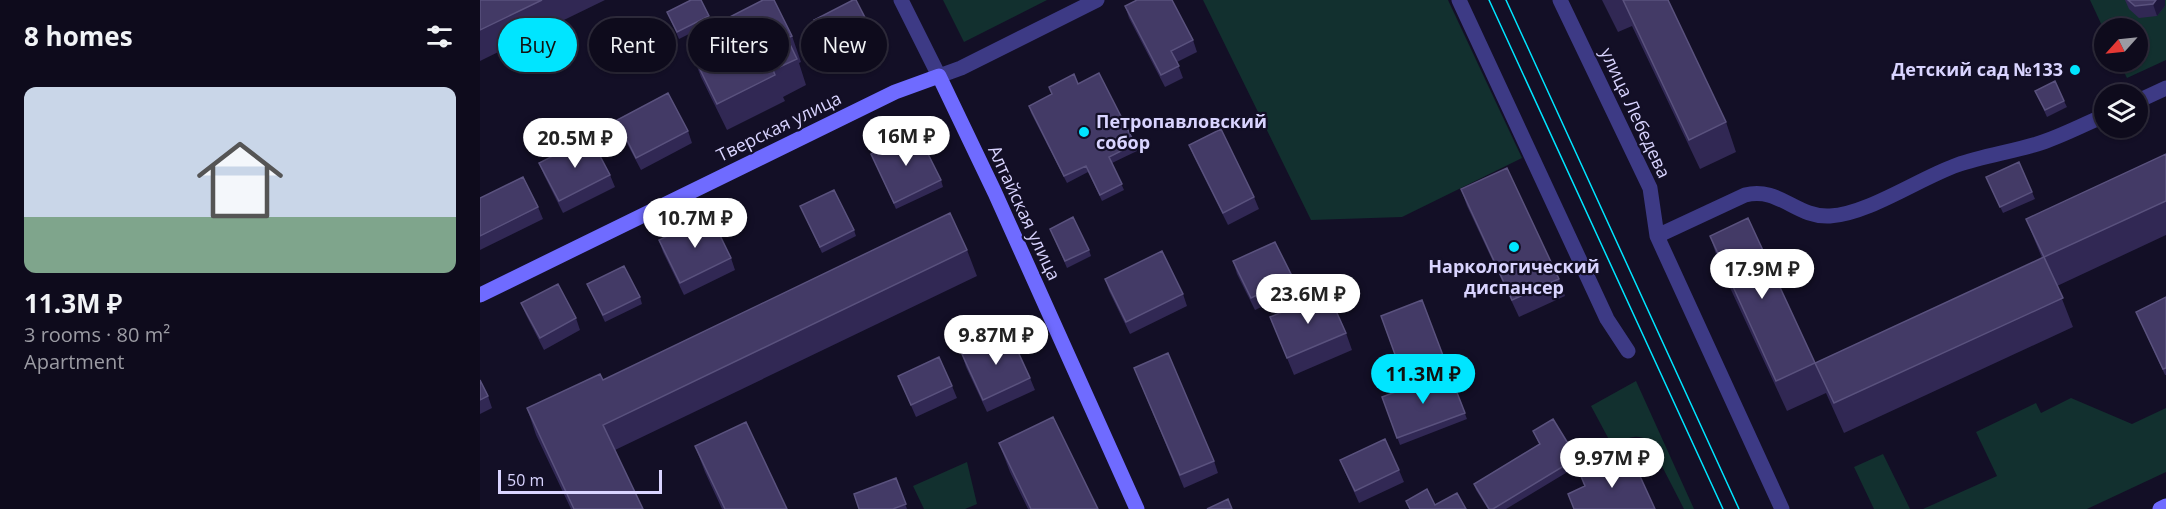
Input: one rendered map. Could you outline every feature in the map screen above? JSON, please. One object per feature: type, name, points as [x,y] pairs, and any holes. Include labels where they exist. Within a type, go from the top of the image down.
[{"type":"main road","name":"Тверская улица","points":[[480,295],[895,92],[939,76]]},
{"type":"main road","name":"Алтайская улица","points":[[939,76],[995,193],[1137,509]]},
{"type":"main road","points":[[2160,509],[2166,506]]},
{"type":"street","name":"Алтайская улица","points":[[902,0],[939,76]]},
{"type":"street","name":"Тверская улица","points":[[939,76],[961,68],[1096,0]]},
{"type":"street","points":[[1459,0],[1607,319],[1628,351]]},
{"type":"street","name":"улица Лебедева","points":[[1560,0],[1650,188],[1657,236],[1782,509]]},
{"type":"street","points":[[2148,96],[2166,88]]},
{"type":"street","points":[[1657,236],[1745,195],[1759,191],[1775,196],[1790,206],[1809,213],[1830,216],[1853,211],[1958,165],[2039,144],[2094,120]]},
{"type":"green space","points":[[943,0],[1047,0],[964,42]]},
{"type":"green space","points":[[1203,0],[1448,0],[1522,158],[1402,217],[1311,220]]},
{"type":"green space","points":[[2090,0],[2166,0],[2166,60],[2148,68],[2148,18],[2098,18]]},
{"type":"green space","points":[[2124,72],[2140,72],[2127,78]]},
{"type":"green space","points":[[1636,381],[1694,509],[1684,509],[1649,441],[1635,437],[1626,439],[1613,447],[1591,406]]},
{"type":"green space","points":[[2071,398],[2132,424],[2166,408],[2166,472],[2087,509],[1923,509],[1997,476],[1976,432],[2036,403],[2041,413]]},
{"type":"green space","points":[[1883,454],[1910,509],[1874,509],[1854,467]]},
{"type":"green space","points":[[967,462],[977,504],[965,509],[924,509],[913,486]]},
{"type":"building","points":[[480,0],[542,0],[505,18],[498,18],[498,21],[480,30]]},
{"type":"building","points":[[691,0],[701,0],[709,16],[688,18],[688,26],[677,32],[676,18],[670,18],[667,12]]},
{"type":"building","points":[[763,0],[774,0],[783,18],[728,18]]},
{"type":"building","points":[[856,0],[865,18],[818,18]]},
{"type":"building","points":[[1137,0],[1172,0],[1193,40],[1171,51],[1179,66],[1161,75],[1125,6]]},
{"type":"building","points":[[1623,0],[1668,0],[1726,122],[1689,140]]},
{"type":"building","points":[[2128,0],[2156,0],[2153,4],[2135,6]]},
{"type":"building","points":[[789,42],[797,59],[789,63]]},
{"type":"building","points":[[701,72],[774,72],[775,75],[717,104]]},
{"type":"building","name":"Петропавловский собор","points":[[1099,73],[1135,144],[1109,157],[1122,184],[1100,195],[1086,166],[1064,176],[1029,106],[1052,94],[1049,87],[1074,74],[1078,84]]},
{"type":"building","points":[[2055,81],[2064,101],[2045,110],[2035,91]]},
{"type":"building","points":[[668,93],[688,131],[636,158],[617,120]]},
{"type":"building","points":[[1221,129],[1254,197],[1223,213],[1189,145]]},
{"type":"building","points":[[917,132],[941,180],[894,203],[871,154]]},
{"type":"building","points":[[590,137],[610,175],[559,201],[539,163]]},
{"type":"building","points":[[2166,154],[2166,201],[2044,257],[2026,219]]},
{"type":"building","points":[[2019,162],[2032,192],[2000,207],[1986,177]]},
{"type":"building","name":"Наркологический диспансер","points":[[1507,168],[1559,279],[1512,300],[1461,189]]},
{"type":"building","points":[[523,177],[538,207],[480,236],[480,198]]},
{"type":"building","points":[[834,190],[854,230],[820,247],[800,206]]},
{"type":"building","points":[[950,213],[967,250],[603,425],[643,509],[574,509],[527,408],[600,374],[603,380]]},
{"type":"building","points":[[710,215],[731,258],[680,283],[659,240]]},
{"type":"building","points":[[1073,217],[1089,250],[1065,261],[1050,229]]},
{"type":"building","points":[[1748,218],[1815,363],[1776,381],[1710,236]]},
{"type":"building","points":[[1275,242],[1293,278],[1251,298],[1233,261]]},
{"type":"building","points":[[1162,251],[1183,294],[1126,322],[1105,279]]},
{"type":"building","points":[[2044,257],[2063,298],[1834,403],[1815,363]]},
{"type":"building","points":[[624,266],[640,297],[603,315],[587,284]]},
{"type":"building","points":[[558,284],[576,318],[540,338],[521,303]]},
{"type":"building","points":[[1328,293],[1346,333],[1287,358],[1270,317]]},
{"type":"building","points":[[2166,297],[2166,368],[2163,369],[2136,312]]},
{"type":"building","points":[[1422,300],[1447,366],[1405,382],[1381,316]]},
{"type":"building","points":[[1009,332],[1030,378],[983,400],[962,354]]},
{"type":"building","points":[[1168,353],[1214,461],[1180,475],[1134,368]]},
{"type":"building","points":[[939,357],[952,386],[911,405],[898,376]]},
{"type":"building","points":[[1449,372],[1465,413],[1397,438],[1382,397]]},
{"type":"building","points":[[480,380],[488,396],[480,400]]},
{"type":"building","points":[[1053,417],[1098,509],[1031,509],[999,443]]},
{"type":"building","points":[[1553,419],[1577,458],[1493,509],[1489,509],[1474,484],[1540,444],[1533,431]]},
{"type":"building","points":[[746,422],[787,509],[725,509],[695,446]]},
{"type":"building","points":[[1385,439],[1399,470],[1355,491],[1340,460]]},
{"type":"building","points":[[1620,456],[1625,468],[1634,463],[1655,509],[1574,509],[1568,494],[1585,486],[1580,474]]},
{"type":"building","points":[[896,478],[906,504],[893,509],[859,509],[854,494]]},
{"type":"building","points":[[1427,489],[1435,505],[1457,493],[1466,509],[1410,509],[1406,501]]},
{"type":"building","points":[[1228,499],[1232,509],[1207,509]]},
{"type":"tram line","points":[[1489,0],[1723,509]]},
{"type":"tram line","points":[[1506,0],[1739,509]]},
{"type":"place","name":"Детский сад №133","points":[[2075,70]]},
{"type":"place","name":"Петропавловский собор","points":[[1084,132]]},
{"type":"place","name":"Наркологический диспансер","points":[[1514,247]]}]
